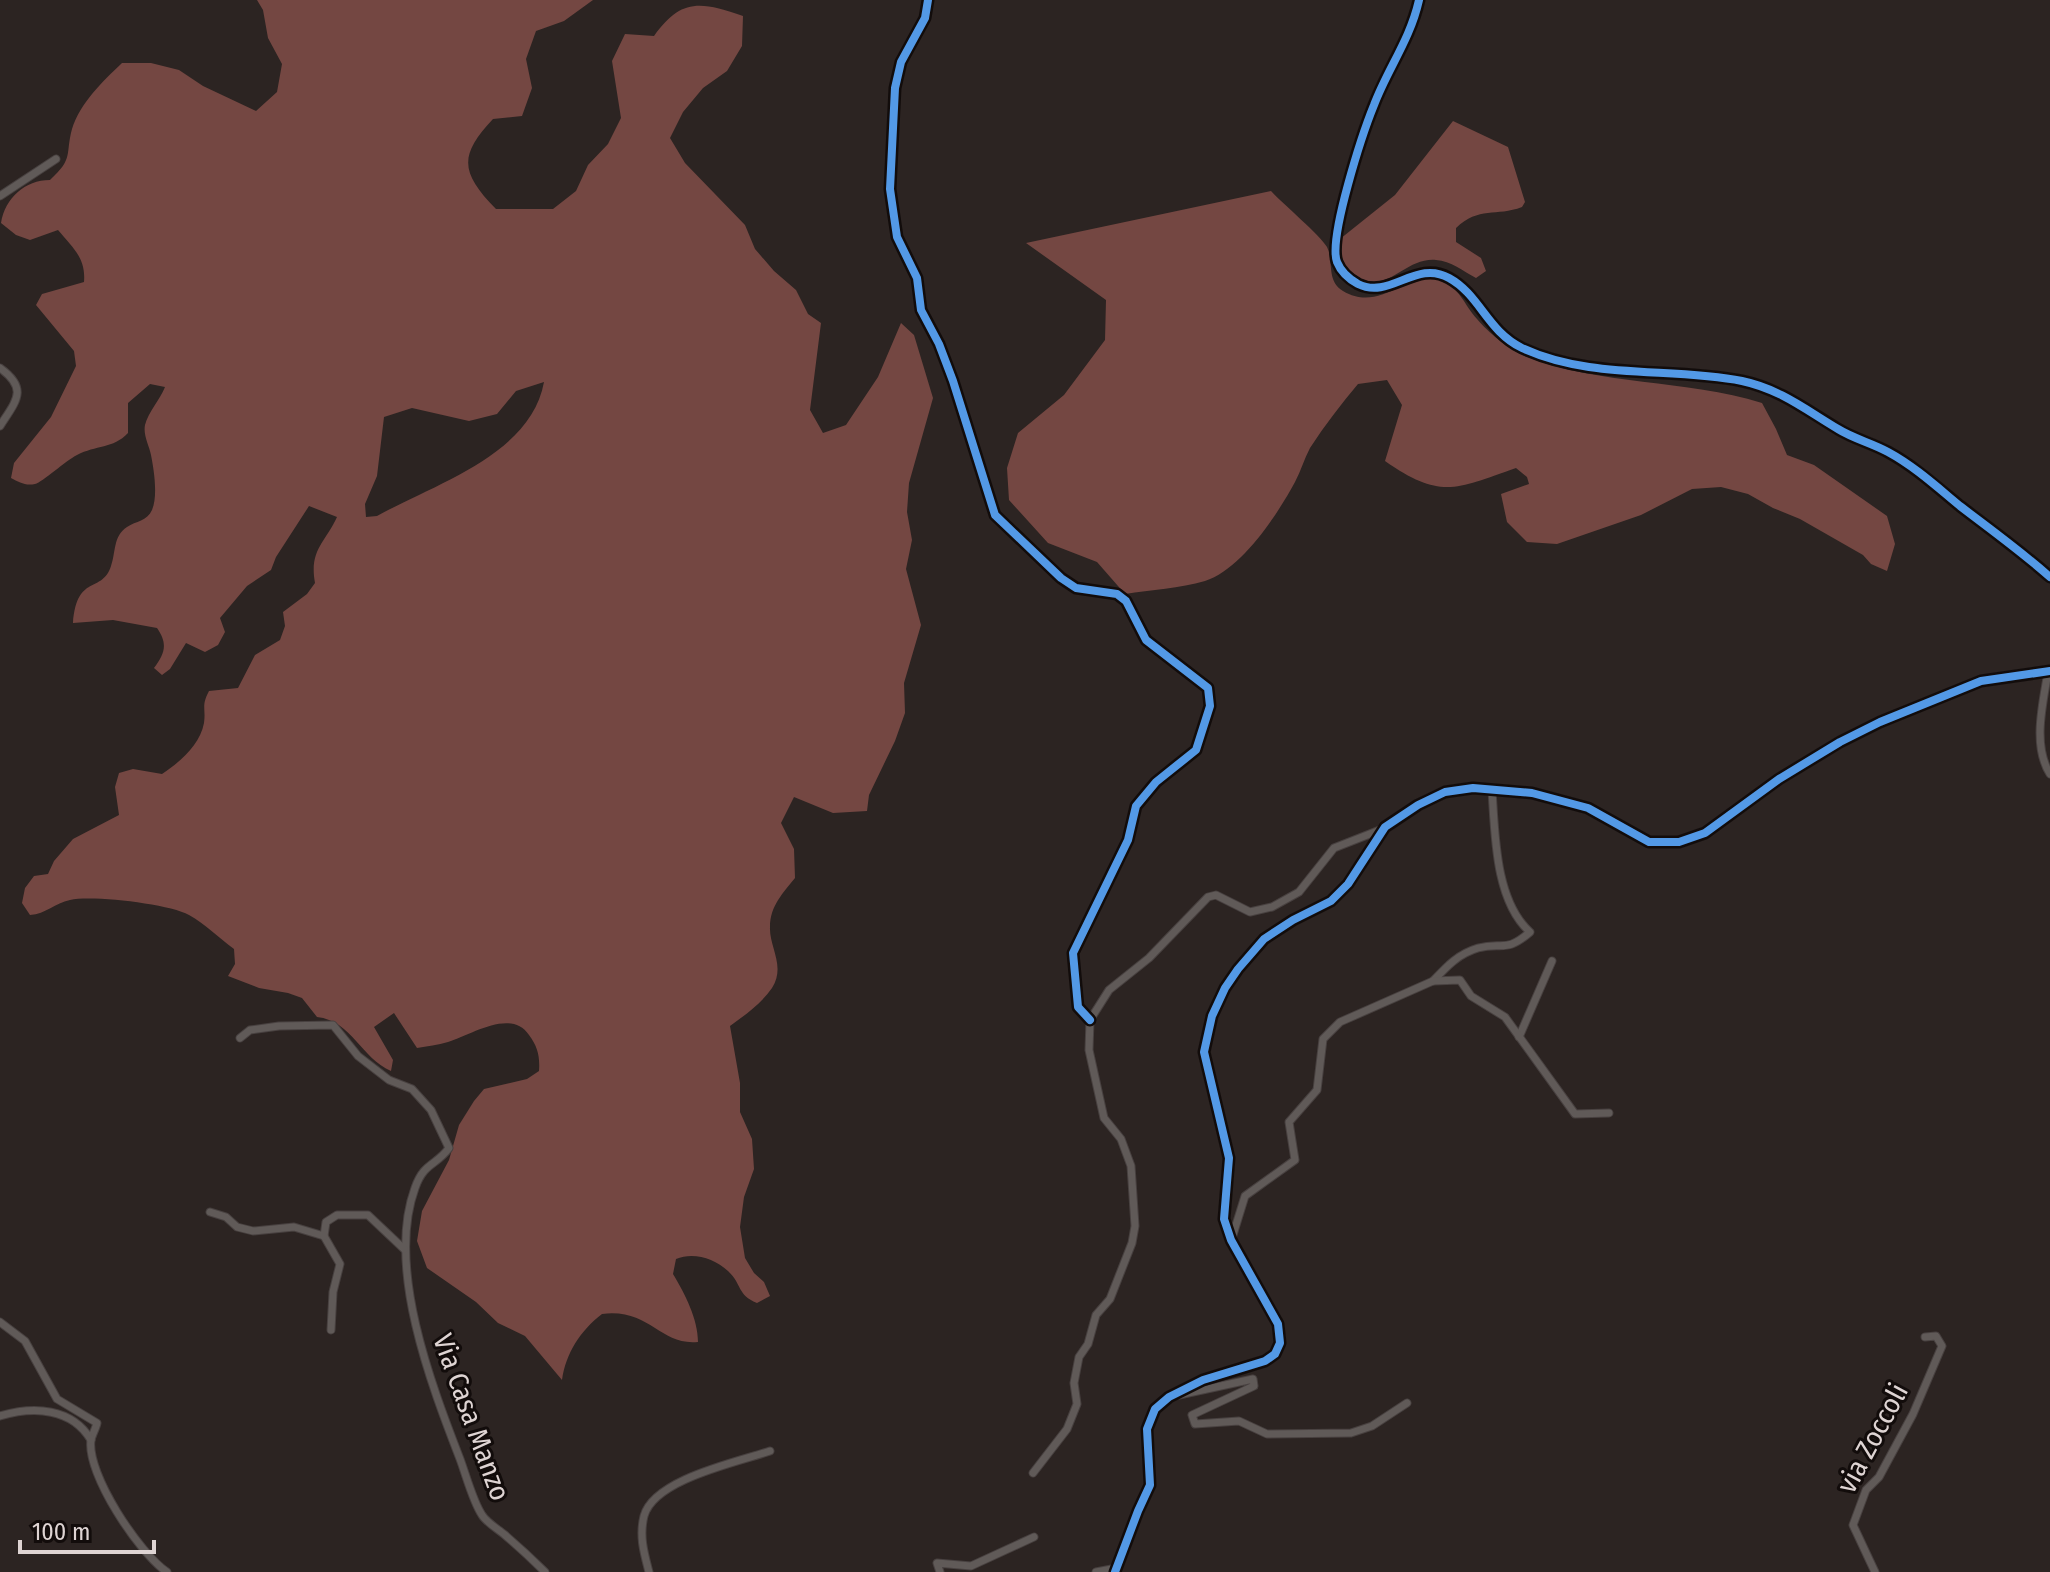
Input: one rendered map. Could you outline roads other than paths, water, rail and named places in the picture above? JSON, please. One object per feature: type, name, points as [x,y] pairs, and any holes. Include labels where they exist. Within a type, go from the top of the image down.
[{"type":"street","points":[[928,0],[925,18],[901,62],[895,88],[890,189],[897,237],[917,278],[921,310],[939,344],[953,381],[995,515],[1061,578],[1076,588],[1117,594],[1126,601],[1146,640],[1208,688],[1210,706],[1196,750],[1156,782],[1136,806],[1128,840],[1073,953],[1078,1007],[1090,1020]]},
{"type":"street","points":[[1419,0],[1410,33],[1374,103],[1352,176],[1335,245],[1337,262],[1343,272],[1360,285],[1378,289],[1413,275],[1440,273],[1467,291],[1484,316],[1507,339],[1555,359],[1609,369],[1738,380],[1773,389],[1854,438],[1900,460],[2050,577]]},
{"type":"street","points":[[0,196],[56,159]]},
{"type":"street","points":[[0,368],[15,380],[18,390],[0,426]]},
{"type":"street","points":[[1033,1473],[1067,1429],[1077,1404],[1074,1383],[1079,1357],[1088,1344],[1096,1315],[1110,1299],[1132,1243],[1135,1226],[1131,1166],[1121,1139],[1104,1118],[1089,1050],[1090,1020],[1109,990],[1149,958],[1208,897],[1221,897],[1250,912],[1272,907],[1299,892],[1334,848],[1385,827],[1445,792],[1473,788],[1532,793],[1575,803],[1613,819],[1649,842],[1679,842],[1705,833],[1779,779],[1880,722],[1981,681],[2049,671],[2040,740],[2044,764],[2050,774]]},
{"type":"street","points":[[2040,740],[2050,744]]},
{"type":"street","points":[[1433,981],[1454,958],[1481,947],[1502,948],[1519,942],[1530,932],[1521,924],[1508,900],[1495,844],[1492,790]]},
{"type":"street","points":[[1096,1572],[1116,1570],[1150,1485],[1147,1443],[1151,1417],[1161,1402],[1203,1380],[1265,1361],[1279,1349],[1278,1324],[1231,1240],[1224,1219],[1229,1158],[1204,1059],[1206,1033],[1212,1016],[1225,988],[1252,952],[1277,929],[1341,893],[1385,827]]},
{"type":"street","points":[[1519,1037],[1552,961]]},
{"type":"street","points":[[1231,1240],[1245,1196],[1295,1160],[1289,1122],[1317,1090],[1323,1039],[1340,1022],[1433,981],[1460,980],[1471,996],[1505,1017],[1575,1114],[1609,1113]]},
{"type":"street","name":"Via Casa Manzo","points":[[240,1038],[250,1030],[333,1025],[358,1056],[389,1080],[412,1089],[431,1110],[449,1148],[443,1156],[427,1164],[415,1188],[406,1229],[405,1251],[423,1353],[446,1424],[482,1516],[545,1572]]},
{"type":"street","points":[[210,1212],[226,1217],[237,1227],[253,1231],[294,1227],[324,1236]]},
{"type":"street","points":[[331,1330],[334,1283],[340,1264],[324,1236],[326,1222],[337,1215],[368,1215],[405,1251]]},
{"type":"street","points":[[0,1322],[25,1341],[57,1399],[97,1423],[91,1440]]},
{"type":"street","name":"via Zoccoli","points":[[1875,1572],[1853,1525],[1866,1490],[1879,1477],[1913,1414],[1942,1346],[1936,1336],[1925,1337]]},
{"type":"street","points":[[1169,1397],[1253,1379],[1254,1386],[1192,1415],[1195,1424],[1239,1421],[1267,1434],[1351,1433],[1372,1426],[1407,1403]]},
{"type":"street","points":[[0,1416],[38,1410],[58,1414],[83,1426],[91,1440],[94,1466],[111,1498],[140,1546],[167,1572]]},
{"type":"street","points":[[649,1572],[641,1543],[645,1513],[656,1498],[677,1482],[770,1451]]},
{"type":"street","points":[[940,1572],[937,1563],[971,1566],[1034,1537]]}]
